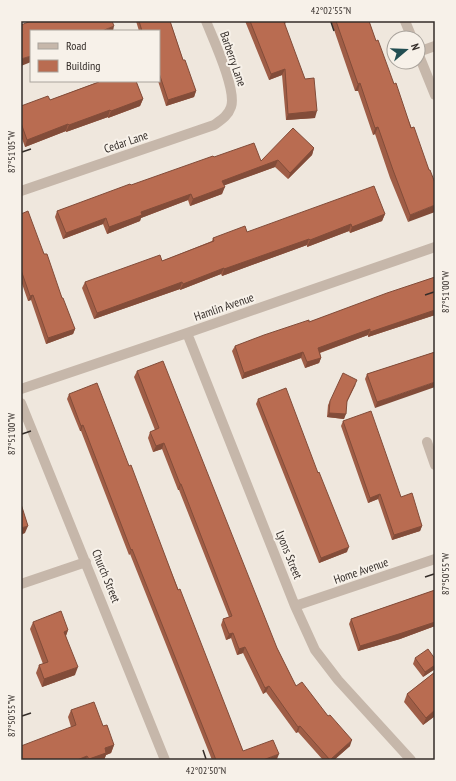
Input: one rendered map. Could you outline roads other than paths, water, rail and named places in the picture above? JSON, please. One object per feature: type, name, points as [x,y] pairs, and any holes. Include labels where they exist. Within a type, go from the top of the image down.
[{"type":"street","name":"Barberry Lane","points":[[206,21],[232,93],[232,107]]},
{"type":"street","points":[[425,70],[435,95]]},
{"type":"street","name":"Cedar Lane","points":[[21,191],[214,125],[225,118],[232,107]]},
{"type":"street","name":"Hamlin Avenue","points":[[21,389],[435,247]]},
{"type":"street","name":"Lyons Street","points":[[187,333],[296,606],[316,650],[338,680],[411,760]]},
{"type":"street","name":"Church Street","points":[[21,403],[165,760]]},
{"type":"street","points":[[427,442],[435,465]]},
{"type":"street","name":"Home Avenue","points":[[296,606],[435,559]]},
{"type":"street","points":[[21,584],[86,562]]}]
